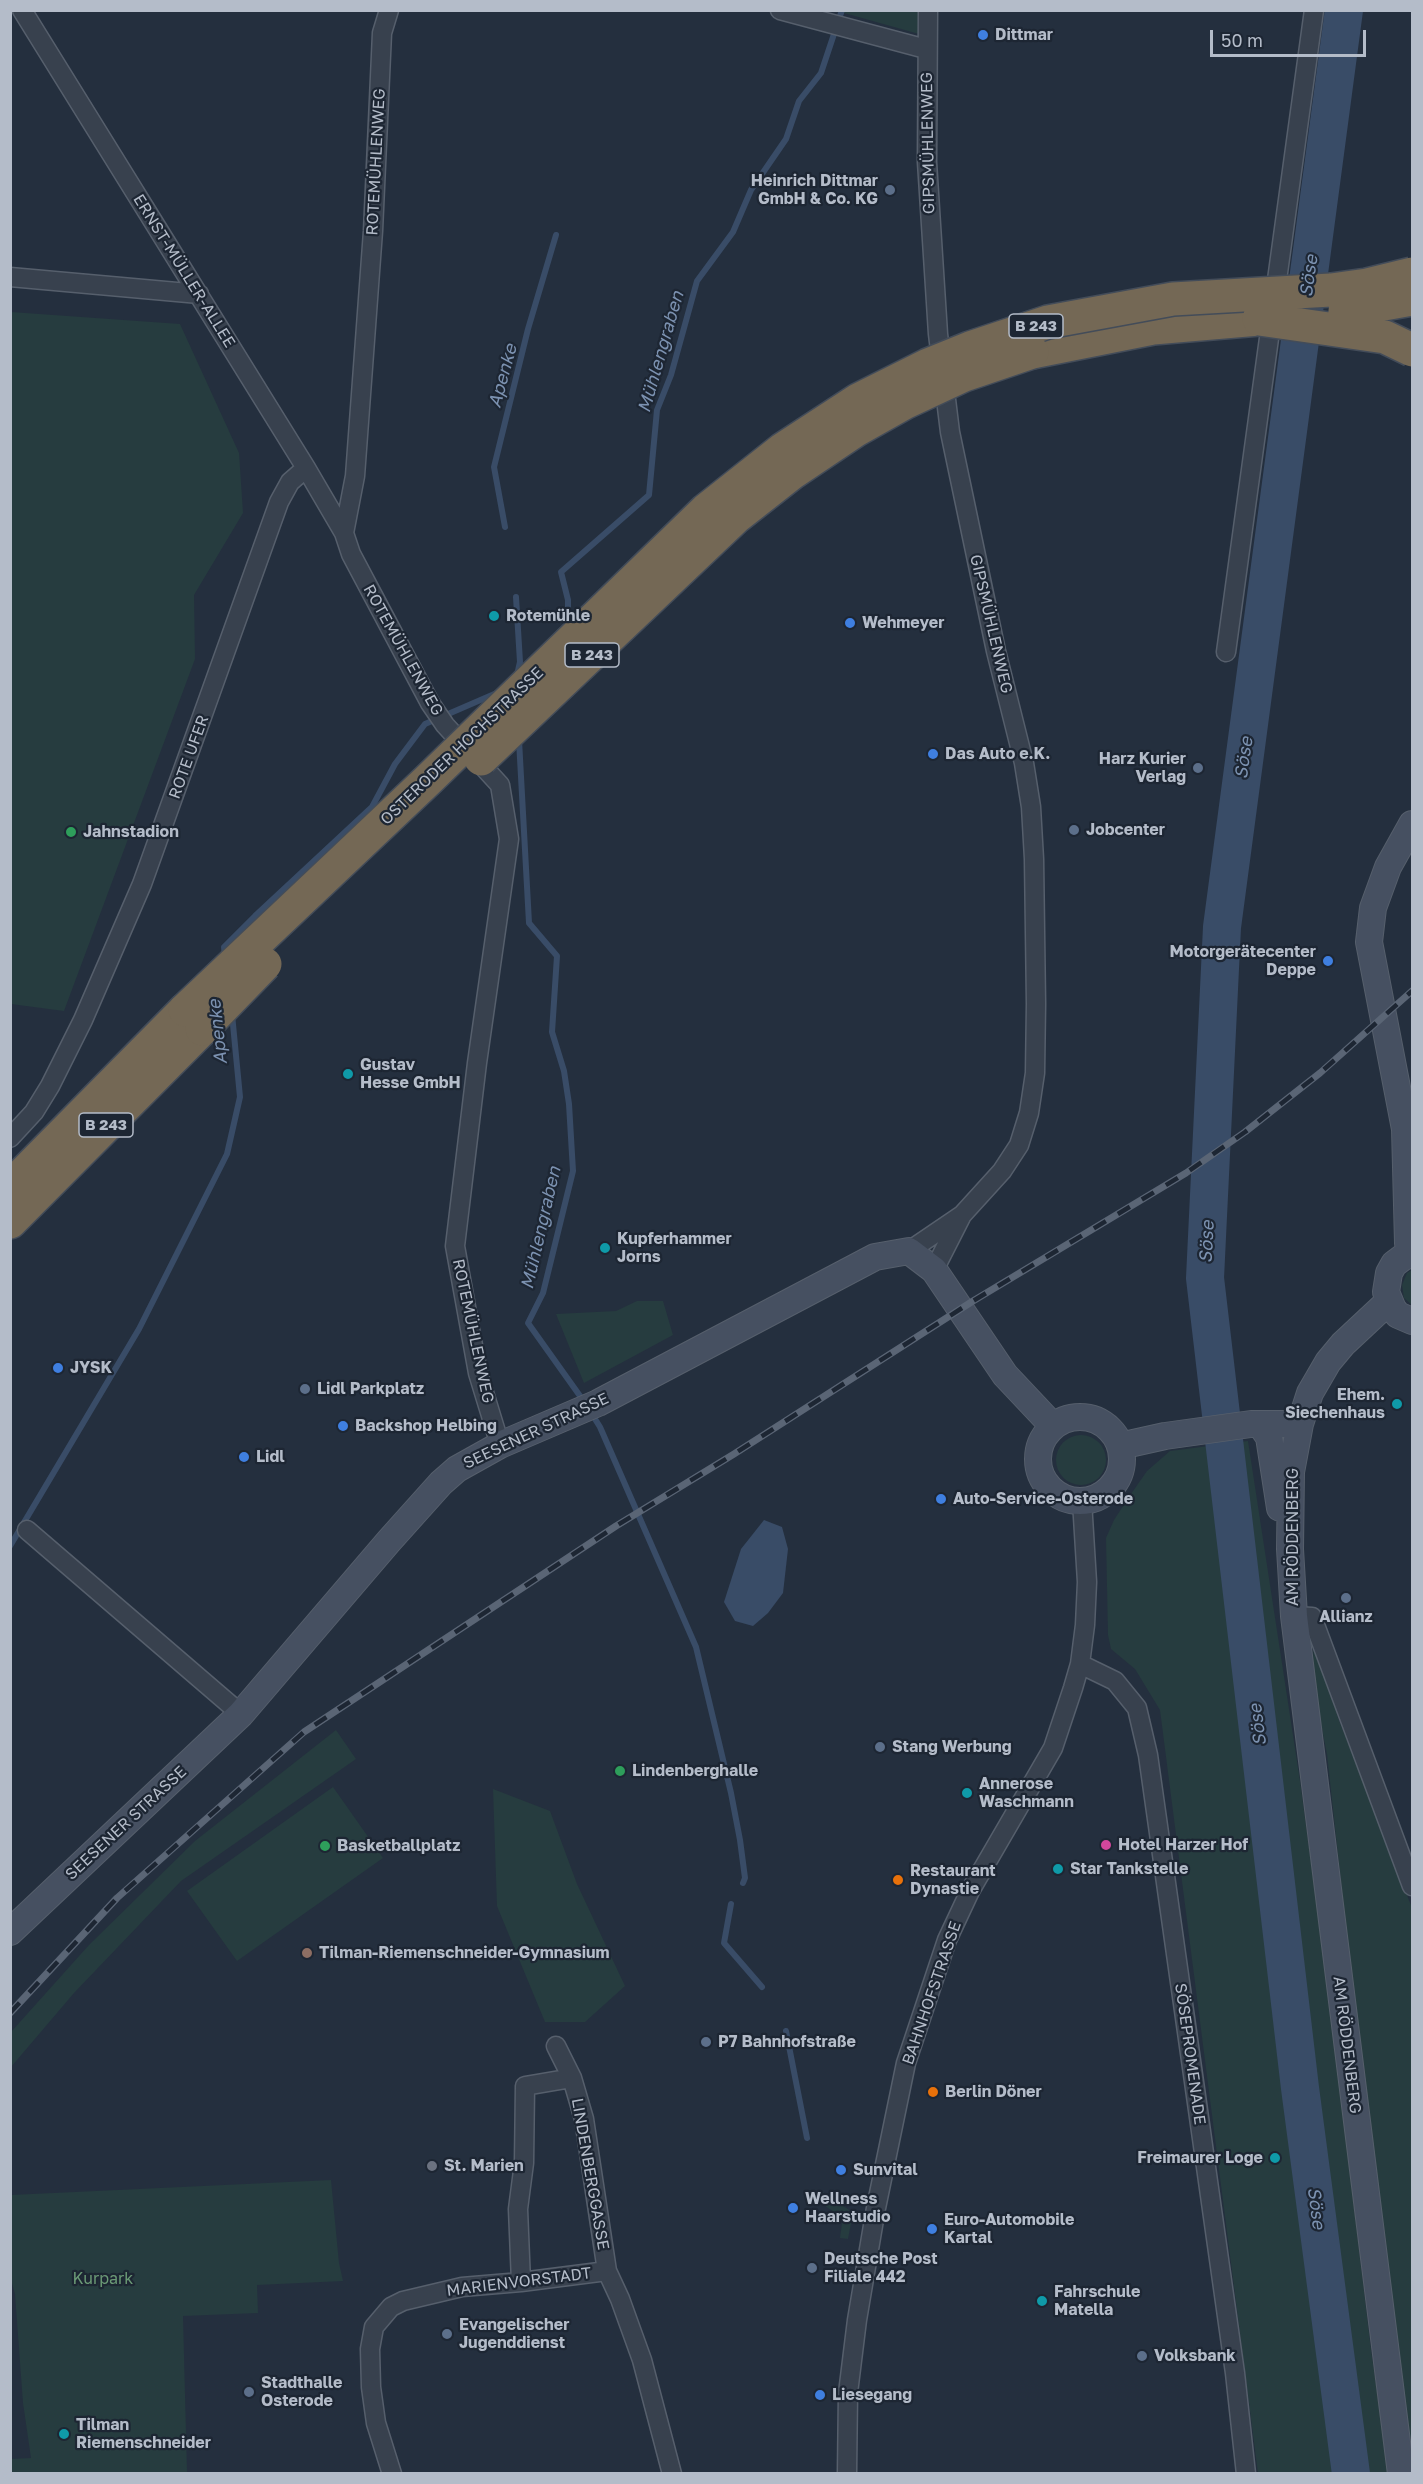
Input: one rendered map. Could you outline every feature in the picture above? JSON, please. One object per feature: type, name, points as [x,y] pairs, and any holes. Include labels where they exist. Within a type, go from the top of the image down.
[{"type":"highway","name":"OSTERODER HOCHSTRASSE","points":[[193,1020],[428,780],[688,526],[783,449],[858,400],[970,348],[1048,322],[1173,299],[1330,290],[1367,285],[1413,274]]},
{"type":"highway","name":"OSTERODER HOCHSTRASSE","points":[[193,1020],[278,951],[736,517],[801,467],[856,430],[904,403],[964,375],[1032,352],[1153,328],[1362,309],[1413,299]]},
{"type":"highway","points":[[1259,319],[1385,337],[1413,350]]},
{"type":"highway","name":"B 243","points":[[10,1187],[193,1020]]},
{"type":"highway","name":"B 243","points":[[10,1222],[193,1020]]},
{"type":"street","name":"ERNST-MÜLLER-ALLEE","points":[[22,10],[306,468],[344,534]]},
{"type":"street","name":"ROTEMÜHLENWEG","points":[[389,10],[382,33],[373,231],[355,476],[344,534],[351,555],[430,703],[446,725],[500,785],[509,839],[477,1064],[455,1246],[478,1373],[500,1445]]},
{"type":"street","points":[[780,10],[835,27],[927,49]]},
{"type":"street","name":"GIPSMÜHLENWEG","points":[[909,1251],[962,1215],[1002,1171],[1019,1146],[1029,1113],[1035,1073],[1034,859],[1031,807],[1024,763],[996,651],[950,432],[931,250],[927,162],[928,10]]},
{"type":"street","points":[[1226,652],[1314,10]]},
{"type":"street","points":[[10,277],[199,294]]},
{"type":"street","name":"ROTE UFER","points":[[10,1138],[34,1112],[50,1086],[83,1020],[142,884],[279,502],[290,482],[306,468]]},
{"type":"street","points":[[1413,824],[1388,867],[1373,908],[1369,942],[1409,1128],[1408,1244],[1412,1254],[1402,1258],[1389,1273],[1386,1292],[1388,1302],[1398,1315],[1413,1322]]},
{"type":"street","name":"GIPSMÜHLENWEG","points":[[934,1270],[962,1215]]},
{"type":"street","points":[[909,1251],[934,1270],[1005,1375],[1053,1426]]},
{"type":"street","name":"SEESENER STRASSE","points":[[10,1932],[241,1714],[441,1483],[466,1463],[500,1445],[598,1403],[876,1257],[909,1251]]},
{"type":"street","points":[[1255,1424],[1278,1410],[1316,1380],[1343,1344],[1388,1302]]},
{"type":"street","name":"AM RÖDDENBERG","points":[[1316,1380],[1300,1424],[1291,1472],[1290,1549],[1294,1616],[1401,2474]]},
{"type":"street","points":[[1079,1416],[1092,1418],[1114,1434],[1120,1446],[1122,1466],[1119,1475],[1102,1496],[1071,1501],[1059,1496],[1049,1488],[1041,1476],[1038,1453],[1042,1440],[1053,1426],[1064,1419],[1079,1416]]},
{"type":"street","points":[[1120,1446],[1187,1433],[1255,1424],[1300,1424]]},
{"type":"street","points":[[1255,1424],[1269,1437],[1277,1493],[1290,1549]]},
{"type":"street","name":"BAHNHOFSTRASSE","points":[[847,2474],[848,2393],[857,2320],[876,2208],[906,2063],[946,1940],[970,1891],[1053,1748],[1080,1664],[1087,1582],[1082,1501]]},
{"type":"street","points":[[27,1530],[241,1714]]},
{"type":"street","name":"AM RÖDDENBERG","points":[[1294,1616],[1312,1617],[1413,1886]]},
{"type":"street","name":"SÖSEPROMENADE","points":[[1080,1664],[1115,1681],[1137,1708],[1148,1755],[1235,2373],[1246,2474]]},
{"type":"street","name":"LINDENBERGGASSE","points":[[556,2046],[572,2078],[584,2119],[607,2271]]},
{"type":"street","points":[[521,2282],[518,2209],[524,2163],[525,2086],[572,2078]]},
{"type":"street","name":"MARIENVORSTADT","points":[[392,2474],[376,2423],[371,2387],[370,2349],[374,2327],[391,2307],[403,2301],[462,2287],[607,2271],[620,2299],[642,2360],[672,2474]]},
{"type":"green space","points":[[837,11],[918,11],[919,34]]},
{"type":"green space","name":"Jahnstadion","points":[[11,312],[180,324],[239,453],[243,513],[194,595],[195,659],[64,1011],[11,1004]]},
{"type":"green space","points":[[1412,1270],[1412,1305],[1404,1298],[1402,1285],[1407,1273]]},
{"type":"green space","points":[[637,1301],[663,1301],[673,1335],[584,1383],[556,1314],[616,1311]]},
{"type":"green space","points":[[1081,1435],[1095,1439],[1102,1446],[1106,1460],[1102,1474],[1095,1481],[1081,1485],[1067,1481],[1060,1474],[1056,1460],[1060,1446],[1067,1439]]},
{"type":"green space","points":[[1248,1441],[1300,1781],[1329,1995],[1371,2350],[1389,2473],[1258,2473],[1160,1710],[1135,1669],[1111,1649],[1108,1635],[1106,1538],[1114,1520],[1147,1471],[1170,1451]]},
{"type":"green space","points":[[1314,1637],[1331,1681],[1337,1715],[1412,1908],[1412,2473],[1393,2359],[1327,1754],[1319,1714],[1313,1663]]},
{"type":"green space","points":[[336,1730],[356,1759],[181,1881],[74,1993],[11,2067],[11,2032],[89,1945],[195,1841]]},
{"type":"green space","points":[[333,1787],[383,1858],[237,1961],[187,1891]]},
{"type":"green space","points":[[493,1789],[550,1811],[577,1884],[625,1986],[585,2022],[545,2022],[497,1906]]},
{"type":"green space","name":"Kurpark","points":[[331,2180],[339,2263],[343,2281],[257,2285],[258,2313],[183,2316],[187,2473],[11,2473],[11,2459],[31,2458],[23,2403],[15,2294],[11,2280],[11,2195]]},
{"type":"green space","points":[[823,2192],[849,2210],[852,2218],[848,2239],[840,2238],[842,2223],[839,2215],[825,2206]]},
{"type":"water","points":[[764,1520],[782,1527],[788,1549],[783,1593],[768,1613],[753,1626],[735,1621],[724,1602],[741,1549]]},
{"type":"waterway","name":"Mühlengraben","points":[[568,628],[568,600],[561,572],[649,495],[657,410],[671,375],[697,281],[733,232],[751,190],[786,139],[799,101],[821,73],[842,10]]},
{"type":"waterway","name":"Söse","points":[[1344,10],[1222,927],[1205,1278],[1300,2088],[1351,2474]]},
{"type":"waterway","name":"Apenke","points":[[505,527],[494,467],[528,329],[556,235]]},
{"type":"waterway","name":"Apenke","points":[[516,597],[520,662],[517,675]]},
{"type":"waterway","name":"Apenke","points":[[225,956],[224,947],[372,807],[395,764],[425,724],[499,692]]},
{"type":"waterway","name":"Mühlengraben","points":[[519,740],[529,923],[557,956],[552,1032],[564,1071],[569,1104],[573,1171],[543,1293],[528,1323],[585,1403]]},
{"type":"waterway","name":"Apenke","points":[[10,1546],[139,1329],[227,1154],[240,1097],[232,1014]]},
{"type":"waterway","name":"Mühlengraben","points":[[590,1411],[600,1427],[696,1647],[731,1793],[740,1840],[745,1878],[743,1883]]},
{"type":"waterway","name":"Mühlengraben","points":[[731,1904],[724,1943],[762,1987]]},
{"type":"waterway","name":"Mühlengraben","points":[[786,2031],[807,2138]]},
{"type":"railway","points":[[10,2013],[117,1898],[304,1732],[616,1526],[734,1454],[973,1301],[1186,1173],[1245,1132],[1320,1073],[1412,991]]},
{"type":"place","name":"Dittmar","points":[[983,35]]},
{"type":"place","name":"Heinrich Dittmar GmbH & Co. KG","points":[[890,190]]},
{"type":"place","name":"Rotemühle","points":[[494,616]]},
{"type":"place","name":"Wehmeyer","points":[[850,623]]},
{"type":"place","name":"Das Auto e.K.","points":[[933,754]]},
{"type":"place","name":"Harz Kurier Verlag","points":[[1198,768]]},
{"type":"place","name":"Jobcenter","points":[[1074,830]]},
{"type":"place","name":"Jahnstadion","points":[[71,832]]},
{"type":"place","name":"Motorgerätecenter Deppe","points":[[1328,961]]},
{"type":"place","name":"Gustav Hesse GmbH","points":[[348,1074]]},
{"type":"place","name":"Kupferhammer Jorns","points":[[605,1248]]},
{"type":"place","name":"JYSK","points":[[58,1368]]},
{"type":"place","name":"Lidl Parkplatz","points":[[305,1389]]},
{"type":"place","name":"Ehem. Siechenhaus","points":[[1397,1404]]},
{"type":"place","name":"Backshop Helbing","points":[[343,1426]]},
{"type":"place","name":"Lidl","points":[[244,1457]]},
{"type":"place","name":"Auto-Service-Osterode","points":[[941,1499]]},
{"type":"place","name":"Allianz","points":[[1346,1598]]},
{"type":"place","name":"Stang Werbung","points":[[880,1747]]},
{"type":"place","name":"Lindenberghalle","points":[[620,1771]]},
{"type":"place","name":"Annerose Waschmann","points":[[967,1793]]},
{"type":"place","name":"Hotel Harzer Hof","points":[[1106,1845]]},
{"type":"place","name":"Basketballplatz","points":[[325,1846]]},
{"type":"place","name":"Star Tankstelle","points":[[1058,1869]]},
{"type":"place","name":"Restaurant Dynastie","points":[[898,1880]]},
{"type":"place","name":"Tilman-Riemenschneider-Gymnasium","points":[[307,1953]]},
{"type":"place","name":"P7 Bahnhofstraße","points":[[706,2042]]},
{"type":"place","name":"Berlin Döner","points":[[933,2092]]},
{"type":"place","name":"Freimaurer Loge","points":[[1275,2158]]},
{"type":"place","name":"St. Marien","points":[[432,2166]]},
{"type":"place","name":"Sunvital","points":[[841,2170]]},
{"type":"place","name":"Wellness Haarstudio","points":[[793,2208]]},
{"type":"place","name":"Euro-Automobile Kartal","points":[[932,2229]]},
{"type":"place","name":"Deutsche Post Filiale 442","points":[[812,2268]]},
{"type":"place","name":"Fahrschule Matella","points":[[1042,2301]]},
{"type":"place","name":"Evangelischer Jugenddienst","points":[[447,2334]]},
{"type":"place","name":"Volksbank","points":[[1142,2356]]},
{"type":"place","name":"Stadthalle Osterode","points":[[249,2392]]},
{"type":"place","name":"Liesegang","points":[[820,2395]]},
{"type":"place","name":"Tilman Riemenschneider","points":[[64,2434]]}]
